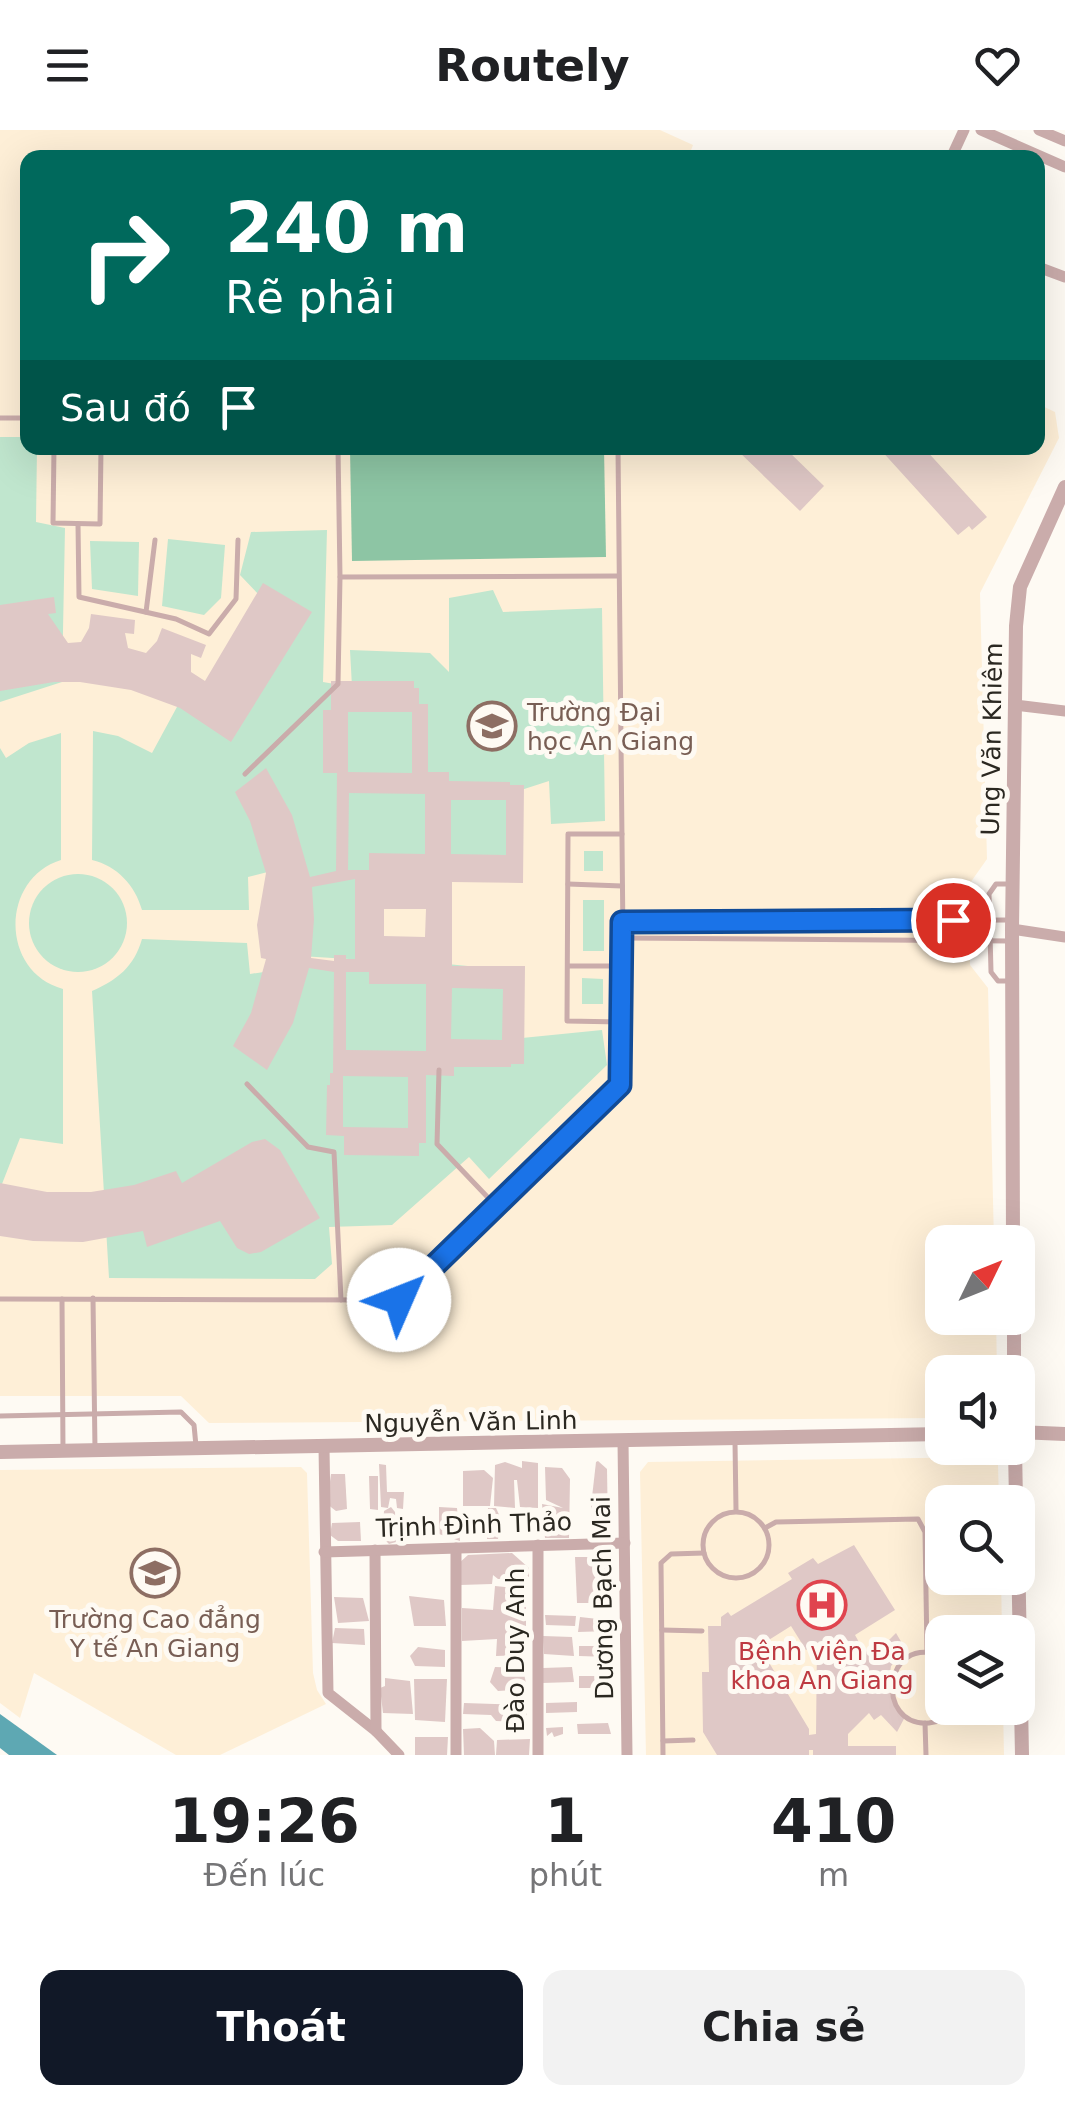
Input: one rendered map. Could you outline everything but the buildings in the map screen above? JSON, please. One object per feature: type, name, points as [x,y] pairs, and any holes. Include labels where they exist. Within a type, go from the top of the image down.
[{"type":"street","points":[[981,130],[1026,150]]},
{"type":"street","points":[[1039,130],[1065,141]]},
{"type":"street","name":"Ung Văn Khiêm","points":[[1013,1225],[1016,626],[1020,587],[1065,487]]},
{"type":"street","points":[[1015,706],[1065,710]]},
{"type":"street","points":[[1012,930],[1065,937]]},
{"type":"street","points":[[1035,1433],[1065,1434]]},
{"type":"street","name":"Nguyễn Văn Linh","points":[[0,1452],[925,1434]]},
{"type":"street","name":"Dương Bạch Mai","points":[[623,1441],[627,1755]]},
{"type":"street","points":[[324,1447],[328,1693],[376,1731],[398,1755]]},
{"type":"street","name":"Trịnh Đình Thảo","points":[[324,1552],[624,1543]]},
{"type":"street","name":"Đào Duy Anh","points":[[538,1546],[538,1755]]},
{"type":"street","points":[[456,1548],[456,1755]]},
{"type":"street","points":[[375,1550],[376,1731]]},
{"type":"street","points":[[1020,1725],[1022,1755]]},
{"type":"lane","points":[[54,455],[52,523],[78,524],[100,524],[101,455]]},
{"type":"lane","points":[[245,774],[338,684],[338,455]]},
{"type":"lane","points":[[0,1299],[399,1300],[620,1085],[623,938],[618,455]]},
{"type":"lane","points":[[78,524],[78,597],[176,620],[209,634],[236,598],[238,540]]},
{"type":"lane","points":[[146,612],[155,540]]},
{"type":"lane","points":[[340,576],[618,576]]},
{"type":"lane","points":[[621,1022],[568,1022],[568,834],[622,834]]},
{"type":"lane","points":[[568,884],[622,886]]},
{"type":"lane","points":[[1012,884],[996,884],[989,894],[990,972],[998,981],[1012,981]]},
{"type":"lane","points":[[622,922],[990,920],[1012,930]]},
{"type":"lane","points":[[623,938],[990,941],[1012,930]]},
{"type":"lane","points":[[568,966],[622,966]]},
{"type":"lane","points":[[438,1070],[438,1144],[496,1206]]},
{"type":"lane","points":[[247,1084],[308,1147],[334,1152],[341,1300]]},
{"type":"lane","points":[[62,1298],[63,1451]]},
{"type":"lane","points":[[93,1298],[94,1450]]},
{"type":"lane","points":[[0,1416],[181,1412],[194,1424],[196,1449]]},
{"type":"lane","points":[[734,1438],[736,1512]]},
{"type":"lane","points":[[736,1512],[757,1520],[765,1528],[769,1539],[766,1561],[749,1576],[726,1577],[709,1563],[703,1543],[710,1524],[726,1513],[736,1512]]},
{"type":"lane","points":[[765,1528],[776,1522],[918,1519],[926,1532],[926,1615]]},
{"type":"lane","points":[[664,1755],[662,1564],[665,1557],[704,1553]]},
{"type":"lane","points":[[662,1630],[702,1631]]},
{"type":"lane","points":[[925,1652],[915,1654],[897,1668],[891,1690],[900,1711],[925,1723]]},
{"type":"lane","points":[[925,1725],[926,1755]]},
{"type":"lane","points":[[663,1741],[694,1740]]},
{"type":"shaded area","name":"Trường Đại học An Giang","points":[[0,130],[660,130],[693,145],[691,150],[20,150],[20,455],[1045,455],[1045,407],[1055,412],[1059,438],[980,593],[987,859],[968,886],[970,965],[988,988],[994,1225],[925,1225],[925,1335],[996,1335],[997,1355],[925,1355],[925,1418],[209,1423],[181,1396],[0,1396]]},
{"type":"shaded area","name":"Bệnh viện Đa khoa An Giang","points":[[925,1458],[925,1465],[998,1465],[999,1485],[925,1485],[925,1595],[1001,1595],[1002,1615],[925,1615],[925,1725],[1003,1725],[1004,1755],[646,1755],[640,1472],[648,1462]]},
{"type":"shaded area","name":"Trường Cao đẳng Y tế An Giang","points":[[301,1467],[307,1473],[313,1673],[326,1704],[220,1755],[176,1755],[34,1673],[20,1718],[0,1703],[0,1470]]},
{"type":"green space","points":[[0,437],[20,437],[20,455],[37,455],[36,522],[65,528],[62,682],[0,702]]},
{"type":"green space","points":[[350,455],[604,455],[606,557],[352,561]]},
{"type":"green space","points":[[327,530],[323,682],[352,687],[350,650],[430,653],[449,672],[449,598],[493,590],[503,612],[602,608],[605,821],[551,824],[549,781],[518,791],[520,865],[377,890],[373,957],[511,970],[512,1039],[602,1030],[607,1065],[489,1179],[469,1157],[392,1225],[329,1227],[332,1264],[315,1279],[109,1278],[92,991],[123,971],[142,939],[247,943],[250,974],[349,959],[300,956],[291,866],[248,877],[249,910],[142,910],[124,878],[92,860],[93,731],[118,736],[152,753],[184,694],[221,697],[262,598],[240,575],[251,532]]},
{"type":"green space","points":[[168,539],[225,545],[221,598],[204,615],[162,606]]},
{"type":"green space","points":[[90,541],[139,542],[138,596],[92,589]]},
{"type":"green space","points":[[61,733],[61,860],[41,870],[27,886],[18,905],[15,925],[28,964],[42,979],[63,989],[63,1144],[20,1138],[0,1189],[0,748],[6,758],[29,743]]},
{"type":"green space","points":[[584,851],[603,851],[603,871],[584,871]]},
{"type":"green space","points":[[78,874],[97,878],[112,889],[123,904],[127,923],[123,942],[112,957],[97,968],[78,972],[59,968],[44,957],[33,942],[29,923],[33,904],[44,889],[59,878]]},
{"type":"green space","points":[[583,900],[604,900],[604,951],[583,951]]},
{"type":"green space","points":[[582,978],[603,979],[603,1004],[582,1004]]},
{"type":"water","points":[[0,1714],[57,1755],[9,1755],[0,1748]]},
{"type":"place","name":"Trường Đại học An Giang","points":[[492,726]]},
{"type":"place","name":"Trường Cao đẳng Y tế An Giang","points":[[155,1573]]},
{"type":"place","name":"Bệnh viện Đa khoa An Giang","points":[[822,1605]]},
{"type":"route","points":[[399,1300],[620,1085],[622,922],[953,920]]}]
